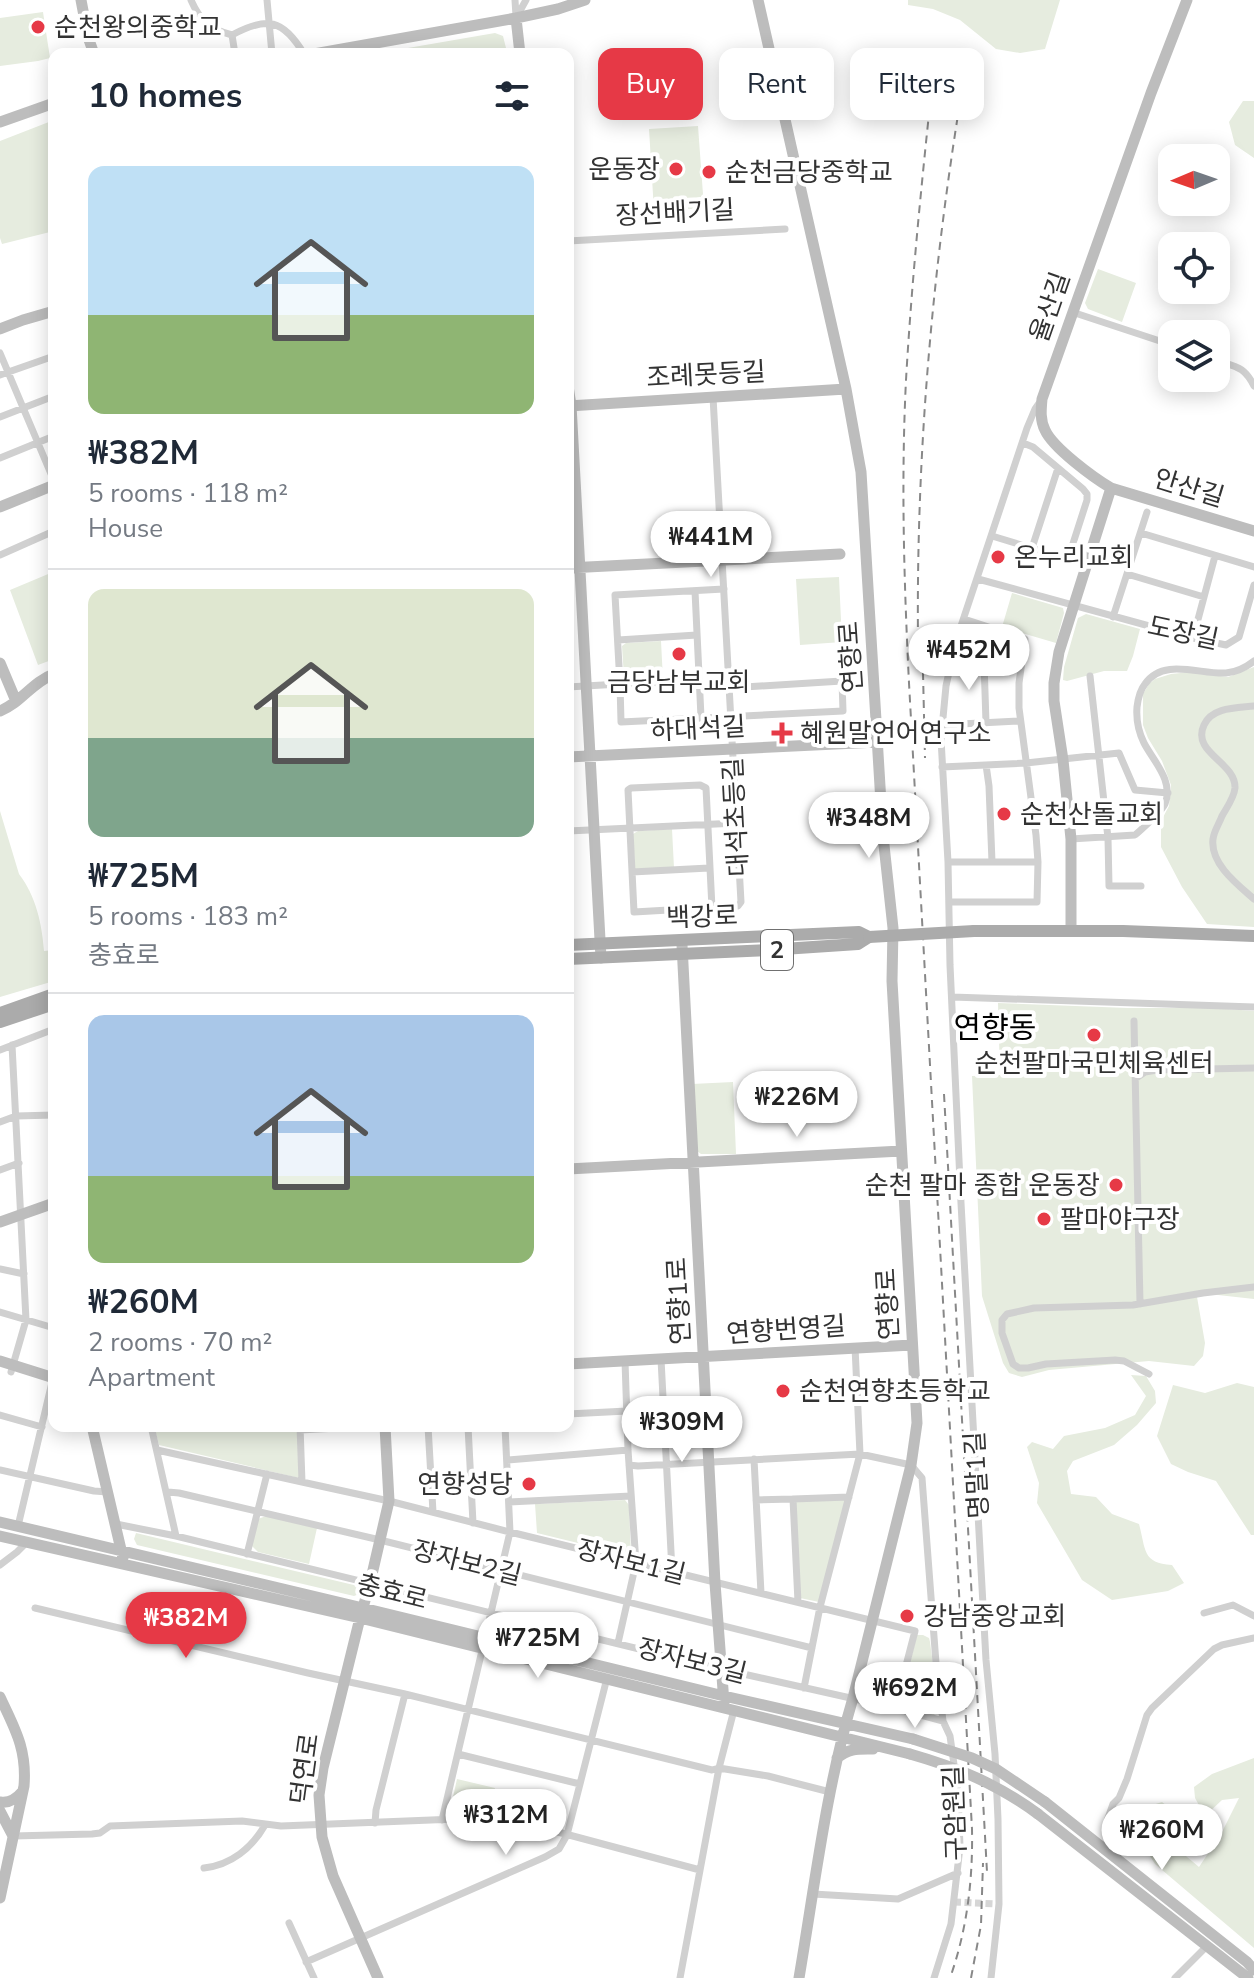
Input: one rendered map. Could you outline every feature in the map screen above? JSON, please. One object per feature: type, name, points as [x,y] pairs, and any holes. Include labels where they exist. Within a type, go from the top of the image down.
[{"type":"main road","points":[[81,0],[92,48]]},
{"type":"main road","points":[[361,48],[516,18],[585,0]]},
{"type":"main road","points":[[751,0],[763,23]]},
{"type":"main road","name":"연향로","points":[[758,0],[846,389],[861,472],[883,836],[893,928],[892,981],[917,1423],[911,1465],[837,1758],[799,1978]]},
{"type":"main road","name":"율산길","points":[[1111,488],[1048,436],[1041,416],[1042,399],[1187,0]]},
{"type":"main road","points":[[516,18],[519,48]]},
{"type":"main road","points":[[0,122],[48,105]]},
{"type":"main road","points":[[0,329],[48,313]]},
{"type":"main road","name":"조례못등길","points":[[574,406],[846,389]]},
{"type":"main road","points":[[0,507],[48,486]]},
{"type":"main road","points":[[1071,931],[1071,839],[1054,683],[1059,652],[1111,488]]},
{"type":"main road","name":"안산길","points":[[1111,488],[1254,531]]},
{"type":"main road","points":[[601,958],[590,756],[574,567],[840,554]]},
{"type":"main road","points":[[0,663],[16,701]]},
{"type":"main road","points":[[0,711],[10,707],[48,677]]},
{"type":"main road","name":"하대석길","points":[[574,757],[878,742]]},
{"type":"main road","name":"2","points":[[869,937],[974,931],[1123,931],[1250,937]]},
{"type":"main road","name":"백강로","points":[[574,945],[859,932],[869,937]]},
{"type":"main road","name":"백강로","points":[[574,959],[858,944],[869,937]]},
{"type":"main road","name":"연향1로","points":[[682,940],[715,1583],[721,1669],[727,1705]]},
{"type":"main road","points":[[0,1024],[7,1011],[48,996]]},
{"type":"main road","points":[[7,1011],[48,1005]]},
{"type":"main road","points":[[574,1169],[901,1151]]},
{"type":"main road","points":[[0,1222],[48,1205]]},
{"type":"main road","name":"연향번영길","points":[[574,1364],[912,1345]]},
{"type":"main road","points":[[0,1361],[8,1369],[48,1380]]},
{"type":"main road","points":[[93,1432],[123,1557]]},
{"type":"main road","name":"덕연로","points":[[378,1978],[333,1876],[320,1825],[319,1795],[389,1501],[385,1432]]},
{"type":"main road","name":"충효로","points":[[0,1522],[123,1557],[727,1705],[843,1730],[913,1739],[972,1758],[996,1769],[1045,1802],[1252,1966]]},
{"type":"main road","name":"충효로","points":[[0,1536],[123,1557]]},
{"type":"main road","points":[[0,1697],[20,1738],[25,1776],[0,1898]]},
{"type":"main road","name":"충효로","points":[[843,1730],[887,1748],[953,1767],[989,1782],[1012,1796],[1248,1978]]},
{"type":"main road","points":[[837,1758],[851,1749],[887,1748]]},
{"type":"main road","points":[[0,1802],[14,1800],[23,1790]]},
{"type":"main road","points":[[0,1811],[13,1836]]},
{"type":"street","points":[[191,0],[200,18],[218,31],[232,35],[246,27],[270,23],[294,37],[300,48]]},
{"type":"street","points":[[267,0],[272,48]]},
{"type":"street","points":[[515,0],[516,18]]},
{"type":"street","points":[[516,18],[526,0]]},
{"type":"street","points":[[232,35],[234,48]]},
{"type":"street","name":"장선배기길","points":[[574,241],[785,229]]},
{"type":"street","points":[[1072,312],[1158,340]]},
{"type":"street","points":[[0,353],[4,373],[23,407],[48,468]]},
{"type":"street","points":[[4,373],[48,358]]},
{"type":"street","points":[[1230,365],[1247,373],[1254,386]]},
{"type":"street","name":"대석초등길","points":[[712,908],[738,906],[741,902],[713,397]]},
{"type":"street","points":[[0,417],[48,398]]},
{"type":"street","name":"명말1길","points":[[993,1976],[999,1904],[996,1779],[986,1660],[952,997],[942,725],[949,669],[964,619],[1035,409],[1042,399]]},
{"type":"street","points":[[0,458],[48,438]]},
{"type":"street","points":[[1023,443],[1033,447],[1087,494],[1068,559]]},
{"type":"street","points":[[1032,548],[1058,468]]},
{"type":"street","points":[[1113,617],[1147,512]]},
{"type":"street","points":[[1141,533],[1254,567]]},
{"type":"street","points":[[0,555],[48,534]]},
{"type":"street","points":[[992,536],[1087,565]]},
{"type":"street","points":[[1193,638],[1215,556]]},
{"type":"street","points":[[1127,574],[1204,597]]},
{"type":"street","points":[[978,579],[1074,606]]},
{"type":"street","name":"도장길","points":[[1074,606],[1226,645],[1235,641],[1241,631],[1254,585]]},
{"type":"street","points":[[724,589],[615,595],[621,722],[843,711],[842,681],[729,688]]},
{"type":"street","points":[[695,591],[701,717]]},
{"type":"street","points":[[949,902],[1037,902],[1036,835],[1019,721],[1019,683],[1025,639],[964,619]]},
{"type":"street","points":[[618,640],[697,635]]},
{"type":"street","points":[[984,661],[986,723]]},
{"type":"street","points":[[1071,839],[1135,835],[1162,809],[1168,793],[1164,777],[1138,727],[1138,700],[1146,681],[1165,671],[1227,673],[1240,670],[1254,661]]},
{"type":"street","points":[[1090,676],[1108,838],[1109,886],[1141,886]]},
{"type":"street","points":[[574,687],[699,681]]},
{"type":"street","points":[[1254,706],[1217,712],[1205,723],[1202,736],[1206,748],[1227,769],[1235,783],[1233,796],[1215,830],[1213,845],[1217,858],[1226,873],[1254,899]]},
{"type":"street","points":[[942,725],[1019,721]]},
{"type":"street","points":[[942,767],[1026,763],[1119,753],[1135,790],[1168,793]]},
{"type":"street","points":[[986,765],[992,862]]},
{"type":"street","points":[[700,785],[706,788],[707,824],[712,908],[634,912],[628,790],[700,785]]},
{"type":"street","points":[[574,831],[737,823]]},
{"type":"street","points":[[948,862],[1038,862]]},
{"type":"street","points":[[632,872],[709,868]]},
{"type":"street","points":[[952,997],[1254,1007]]},
{"type":"street","points":[[1134,1021],[1140,1304]]},
{"type":"street","points":[[0,1050],[48,1031]]},
{"type":"street","points":[[8,1369],[26,1320],[12,1045]]},
{"type":"street","points":[[1136,1078],[1145,1072],[1157,1070],[1254,1068]]},
{"type":"street","points":[[0,1122],[16,1116],[48,1115]]},
{"type":"street","points":[[0,1170],[19,1163]]},
{"type":"street","points":[[0,1269],[24,1274]]},
{"type":"street","points":[[1149,1374],[1124,1361],[1115,1360],[1019,1368],[1013,1364],[1001,1324],[1003,1316],[1034,1308],[1140,1304],[1254,1287]]},
{"type":"street","points":[[0,1312],[48,1326]]},
{"type":"street","points":[[804,1688],[820,1607],[860,1454],[855,1347]]},
{"type":"street","points":[[661,1359],[672,1571]]},
{"type":"street","points":[[618,1643],[636,1563],[625,1361]]},
{"type":"street","points":[[18,1526],[48,1402]]},
{"type":"street","points":[[574,1414],[627,1411]]},
{"type":"street","points":[[0,1415],[42,1427]]},
{"type":"street","points":[[152,1432],[176,1536]]},
{"type":"street","points":[[157,1450],[302,1482],[300,1432]]},
{"type":"street","points":[[428,1432],[433,1512]]},
{"type":"street","points":[[468,1432],[473,1523]]},
{"type":"street","points":[[442,1820],[510,1532],[505,1432]]},
{"type":"street","points":[[507,1460],[628,1450]]},
{"type":"street","points":[[629,1465],[860,1454],[911,1465],[922,1478],[925,1496],[933,1630],[915,1631],[873,1620]]},
{"type":"street","points":[[754,1459],[761,1593]]},
{"type":"street","points":[[0,1470],[108,1492]]},
{"type":"street","points":[[247,1554],[267,1474]]},
{"type":"street","name":"장자보1길","points":[[302,1482],[873,1620]]},
{"type":"street","points":[[901,1501],[915,1485],[925,1496]]},
{"type":"street","name":"장자보2길","points":[[168,1492],[380,1540],[812,1648]]},
{"type":"street","points":[[509,1502],[631,1496]]},
{"type":"street","points":[[756,1500],[849,1497]]},
{"type":"street","points":[[793,1499],[798,1602]]},
{"type":"street","name":"장자보3길","points":[[116,1524],[943,1721]]},
{"type":"street","points":[[0,1565],[27,1542]]},
{"type":"street","points":[[1204,1613],[1233,1605],[1254,1616]]},
{"type":"street","points":[[35,1608],[469,1709],[712,1770],[719,1768],[768,1776],[830,1792]]},
{"type":"street","name":"구암원길","points":[[933,1630],[943,1721],[950,1736],[958,1793],[960,1847],[948,1935],[934,1978]]},
{"type":"street","points":[[895,1708],[915,1631]]},
{"type":"street","points":[[1107,1821],[1127,1779],[1152,1708],[1214,1649],[1254,1638]]},
{"type":"street","points":[[306,1962],[559,1849],[567,1835],[608,1674]]},
{"type":"street","points":[[375,1823],[405,1694]]},
{"type":"street","points":[[680,1978],[719,1768],[727,1705]]},
{"type":"street","points":[[458,1754],[580,1784]]},
{"type":"street","points":[[13,1836],[92,1834],[110,1826],[242,1821],[265,1825],[320,1825],[481,1818],[513,1820],[700,1870]]},
{"type":"street","points":[[204,1868],[234,1859],[252,1844],[265,1825]]},
{"type":"street","points":[[813,1894],[898,1899],[958,1873]]},
{"type":"street","points":[[289,1923],[314,1978]]},
{"type":"street","points":[[1175,1978],[1207,1946]]},
{"type":"shaded area","points":[[908,0],[1060,0],[1045,49],[1020,53],[996,49],[960,20],[933,9],[908,5]]},
{"type":"shaded area","points":[[43,12],[48,58],[0,66],[0,18]]},
{"type":"shaded area","points":[[495,33],[503,36],[506,48],[408,48]]},
{"type":"shaded area","points":[[1243,101],[1254,101],[1254,158],[1235,145],[1229,122]]},
{"type":"shaded area","points":[[48,122],[48,232],[2,244],[0,141]]},
{"type":"shaded area","name":"운동장","points":[[698,126],[704,208],[654,211],[649,129]]},
{"type":"shaded area","points":[[1098,269],[1136,283],[1122,322],[1088,309],[1085,303]]},
{"type":"shaded area","points":[[48,574],[48,661],[38,665],[10,590]]},
{"type":"shaded area","points":[[839,577],[842,642],[800,645],[796,579]]},
{"type":"shaded area","points":[[1012,593],[1063,608],[1056,643],[1002,627]]},
{"type":"shaded area","points":[[1086,614],[1140,629],[1127,671],[1104,671],[1063,680],[1078,618]]},
{"type":"shaded area","points":[[661,641],[663,680],[628,681],[624,677],[622,646],[626,643]]},
{"type":"shaded area","points":[[1254,667],[1254,927],[1207,924],[1182,887],[1161,847],[1161,821],[1169,806],[1171,785],[1143,725],[1143,694],[1155,679],[1171,674],[1191,672],[1228,677]]},
{"type":"shaded area","points":[[0,811],[19,874],[37,911],[44,951],[48,951],[48,983],[0,997]]},
{"type":"shaded area","points":[[672,829],[674,868],[635,869],[633,834]]},
{"type":"shaded area","name":"순천 팔마 종합 운동장","points":[[998,1003],[1254,1011],[1254,1299],[1209,1294],[1197,1297],[1205,1343],[1203,1356],[1194,1366],[1149,1361],[1049,1370],[1022,1377],[1009,1373],[1003,1363],[982,1296],[972,1076],[1000,1075]]},
{"type":"shaded area","points":[[733,1082],[736,1154],[701,1154],[697,1151],[692,1084]]},
{"type":"shaded area","points":[[1131,1375],[1146,1376],[1155,1391],[1156,1403],[1114,1445],[1073,1461],[1067,1471],[1071,1494],[1096,1497],[1112,1514],[1139,1524],[1150,1558],[1172,1565],[1184,1583],[1168,1591],[1112,1600],[1082,1580],[1037,1503],[1039,1483],[1027,1447],[1032,1442],[1053,1449],[1064,1436],[1105,1428],[1135,1415],[1146,1396]]},
{"type":"shaded area","points":[[1237,1383],[1254,1387],[1254,1535],[1251,1535],[1216,1481],[1171,1464],[1157,1436],[1173,1385],[1205,1393]]},
{"type":"shaded area","points":[[156,1432],[298,1432],[299,1478],[159,1445]]},
{"type":"shaded area","points":[[846,1499],[819,1602],[800,1598],[795,1501]]},
{"type":"shaded area","points":[[625,1500],[629,1505],[631,1556],[537,1533],[535,1504]]},
{"type":"shaded area","points":[[266,1516],[317,1528],[309,1564],[258,1552],[251,1545],[258,1519]]},
{"type":"shaded area","points":[[136,1533],[361,1587],[359,1594],[354,1596],[137,1545],[134,1539]]},
{"type":"shaded area","points":[[917,1635],[929,1638],[930,1642],[939,1709],[934,1715],[904,1707],[900,1702]]},
{"type":"shaded area","points":[[1254,1758],[1254,1948],[1155,1864],[1128,1822],[1143,1808],[1162,1802],[1182,1818],[1180,1851],[1199,1867],[1221,1834],[1239,1798],[1222,1800],[1205,1816],[1195,1798],[1194,1787],[1212,1774]]},
{"type":"shaded area","points":[[457,1779],[495,1788],[489,1813],[449,1815]]},
{"type":"tunnel","points":[[954,1902],[999,1904]]},
{"type":"railway","points":[[928,120],[908,341],[904,532],[909,683],[972,1829],[968,1905],[950,1978]]},
{"type":"railway","points":[[918,641],[920,498],[929,355],[958,120]]},
{"type":"railway","points":[[922,630],[925,758]]},
{"type":"railway","points":[[944,1094],[987,1872]]},
{"type":"railway","points":[[971,1978],[981,1925],[983,1863]]},
{"type":"place","name":"순천왕의중학교","points":[[38,27]]},
{"type":"place","name":"운동장","points":[[676,169]]},
{"type":"place","name":"순천금당중학교","points":[[709,172]]},
{"type":"place","name":"온누리교회","points":[[998,557]]},
{"type":"place","name":"금당남부교회","points":[[679,654]]},
{"type":"place","name":"혜원말언어연구소","points":[[782,733]]},
{"type":"place","name":"순천산돌교회","points":[[1004,814]]},
{"type":"place","name":"순천팔마국민체육센터","points":[[1094,1035]]},
{"type":"place","name":"순천 팔마 종합 운동장","points":[[1116,1185]]},
{"type":"place","name":"팔마야구장","points":[[1044,1219]]},
{"type":"place","name":"순천연향초등학교","points":[[783,1391]]},
{"type":"place","name":"연향성당","points":[[529,1484]]},
{"type":"place","name":"강남중앙교회","points":[[907,1616]]},
{"type":"district","name":"연향동","points":[[995,1028]]}]
